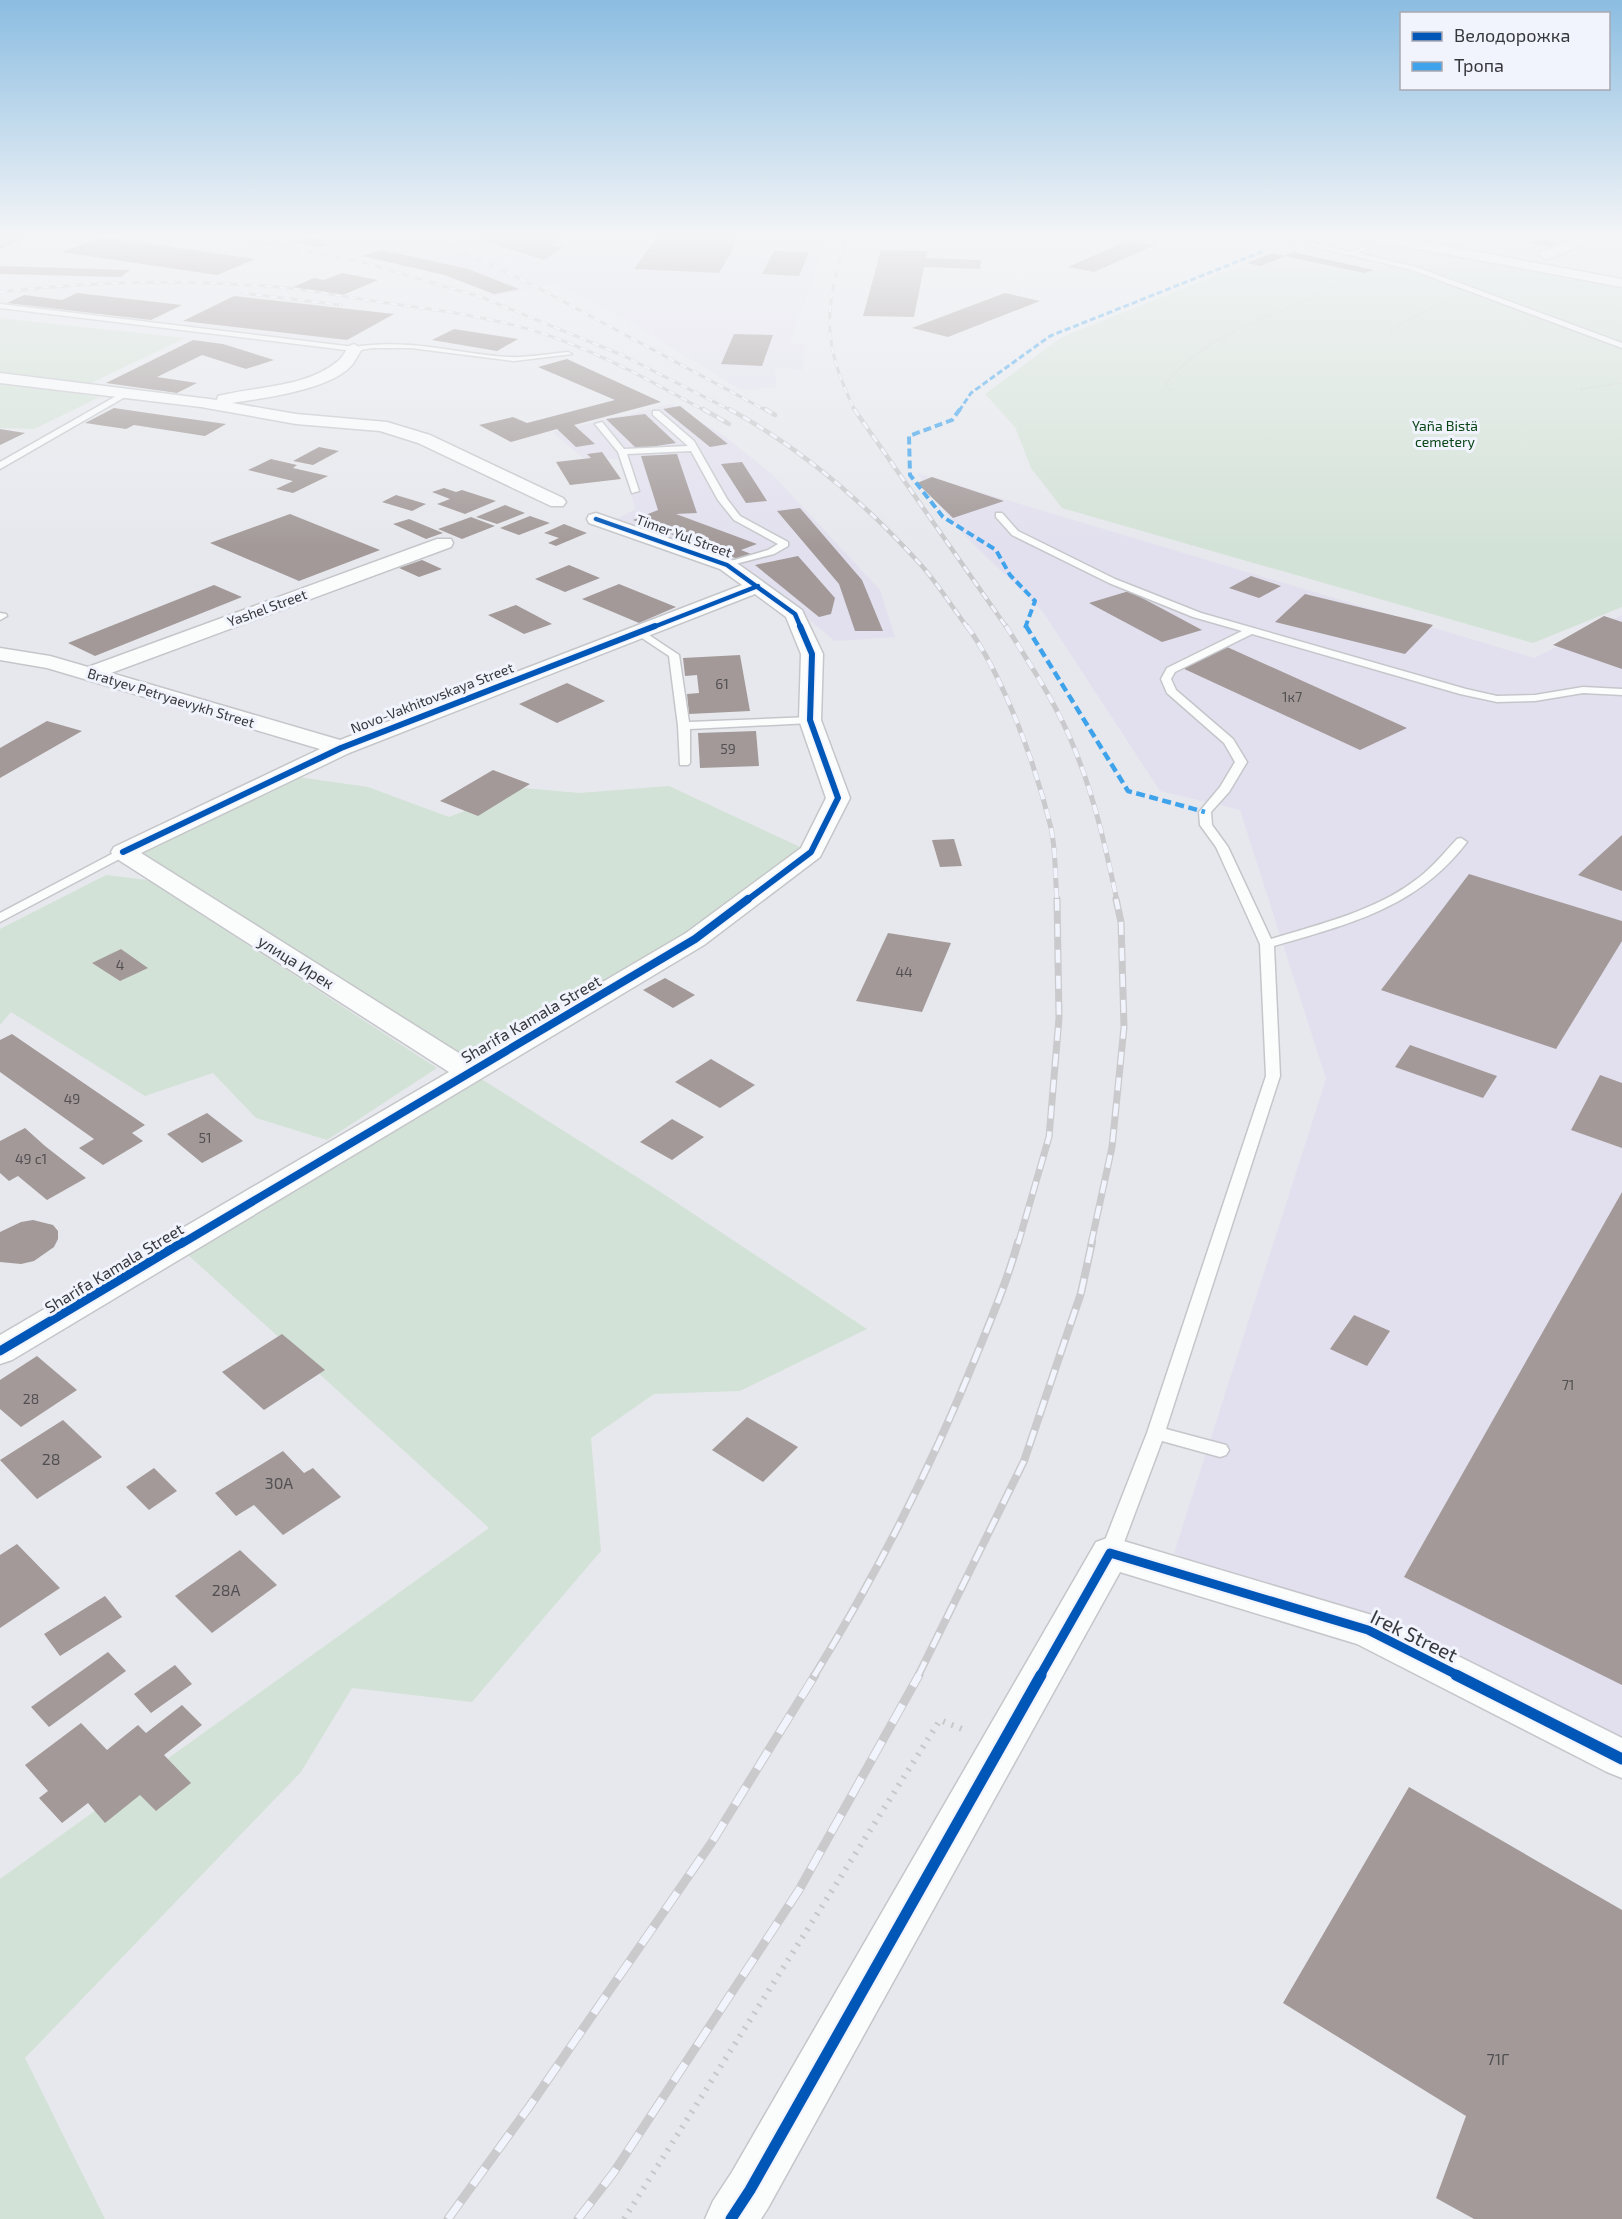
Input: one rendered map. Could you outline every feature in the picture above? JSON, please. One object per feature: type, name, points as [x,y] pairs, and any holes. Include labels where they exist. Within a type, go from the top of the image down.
[{"type":"street","points":[[201,402],[261,393],[316,379],[345,364],[366,345]]},
{"type":"street","points":[[0,378],[201,402],[296,419],[381,426],[424,439],[557,502]]},
{"type":"street","name":"Timer Yul Street","points":[[596,519],[727,565],[758,586]]},
{"type":"street","name":"Yashel Street","points":[[91,673],[444,543]]},
{"type":"street","name":"Novo-Vakhitovskaya Street","points":[[134,859],[341,748],[758,586]]},
{"type":"street","name":"Sharifa Kamala Street","points":[[0,1351],[468,1071],[695,939],[812,852],[838,798],[810,720],[812,654],[795,614],[758,586]]},
{"type":"street","name":"Bratyev Petryaevykh Street","points":[[0,654],[51,662],[91,673],[341,748]]},
{"type":"street","name":"улица Ирек","points":[[134,859],[468,1071]]},
{"type":"street","points":[[731,2219],[750,2190],[980,1786],[1110,1553]]},
{"type":"street","name":"Irek Street","points":[[1110,1553],[1368,1630],[1622,1759]]},
{"type":"lane","points":[[324,341],[366,345],[435,347],[509,359],[568,354]]},
{"type":"lane","points":[[1607,341],[1622,346]]},
{"type":"lane","points":[[0,466],[128,393]]},
{"type":"lane","points":[[656,413],[694,448],[723,500],[737,518],[785,544],[771,552],[727,565]]},
{"type":"lane","points":[[599,424],[622,452],[634,491]]},
{"type":"lane","points":[[622,452],[694,448]]},
{"type":"lane","points":[[999,515],[1016,533],[1112,581],[1197,615],[1464,692],[1497,699],[1535,698],[1583,690],[1622,692]]},
{"type":"lane","points":[[1110,1553],[1156,1433],[1273,1076],[1267,944],[1222,847],[1206,825],[1205,812],[1225,789],[1241,762],[1229,741],[1171,691],[1166,679],[1171,670],[1251,631]]},
{"type":"lane","points":[[640,632],[674,655],[684,726],[684,763]]},
{"type":"lane","points":[[684,726],[810,720]]},
{"type":"lane","points":[[1267,944],[1359,914],[1386,902],[1421,883],[1461,842]]},
{"type":"lane","points":[[90,870],[134,859]]},
{"type":"lane","name":"Novo-Vakhitovskaya Street","points":[[0,918],[90,870],[134,859]]},
{"type":"lane","points":[[1156,1433],[1220,1450]]},
{"type":"path","points":[[1170,390],[1165,384],[1172,373],[1215,341]]},
{"type":"path","points":[[1581,389],[1622,383]]},
{"type":"path","points":[[624,2219],[940,1720],[971,1733]]},
{"type":"shaded area","points":[[661,341],[790,341],[789,343],[804,345],[803,370],[775,367],[776,387],[739,389]]},
{"type":"shaded area","points":[[672,404],[723,435],[773,475],[880,590],[895,637],[835,641],[747,569],[732,561],[615,520],[636,509],[618,459],[583,458],[552,432]]},
{"type":"shaded area","points":[[917,473],[1534,658],[1622,615],[1622,1775],[1174,1553],[1326,1079],[1240,810],[1160,791],[1043,612],[956,527]]},
{"type":"green space","points":[[0,341],[180,341],[70,393],[100,397],[34,429],[0,428]]},
{"type":"green space","name":"Yaña Bistä cemetery","points":[[1057,341],[1622,341],[1622,607],[1533,643],[1062,508],[1031,468],[1015,427],[985,394]]},
{"type":"green space","points":[[284,775],[368,787],[449,817],[524,788],[579,793],[669,786],[811,852],[469,1071],[659,1191],[867,1329],[740,1391],[654,1394],[591,1438],[601,1551],[472,1702],[352,1688],[301,1772],[25,2058],[105,2219],[0,2219],[0,1879],[489,1528],[177,1245],[468,1072],[123,852]]},
{"type":"green space","points":[[106,875],[148,880],[437,1068],[327,1140],[256,1118],[213,1073],[145,1096],[11,1012],[0,1025],[0,929]]},
{"type":"building","points":[[192,341],[223,344],[274,360],[246,369],[202,355],[157,377],[197,383],[177,393],[106,383]]},
{"type":"building","points":[[435,341],[515,341],[497,351]]},
{"type":"building","points":[[731,341],[771,341],[762,366],[721,364]]},
{"type":"building","points":[[567,359],[661,402],[574,425],[595,444],[576,447],[557,429],[511,442],[479,425],[513,417],[527,423],[615,400],[538,367]]},
{"type":"building","points":[[680,406],[728,444],[710,447],[663,409]]},
{"type":"building","points":[[114,408],[226,424],[205,436],[134,425],[126,429],[85,423]]},
{"type":"building","points":[[645,414],[676,443],[637,449],[606,419]]},
{"type":"building","points":[[0,429],[25,433],[0,445]]},
{"type":"building","points":[[319,447],[339,451],[313,465],[293,461]]},
{"type":"building","points":[[602,452],[621,479],[570,485],[556,462],[591,458],[587,454]]},
{"type":"building","points":[[677,454],[697,513],[676,514],[757,544],[741,550],[751,554],[738,559],[633,520],[658,510],[641,456]]},
{"type":"building","points":[[271,459],[297,465],[293,468],[328,476],[293,493],[276,489],[293,481],[248,470]]},
{"type":"building","points":[[742,462],[767,501],[746,503],[721,464]]},
{"type":"building","points":[[932,477],[1004,501],[953,518],[917,483]]},
{"type":"building","points":[[444,488],[456,492],[462,490],[496,501],[465,514],[437,504],[450,499],[432,492]]},
{"type":"building","points":[[396,495],[426,504],[412,511],[382,502]]},
{"type":"building","points":[[505,505],[525,513],[497,524],[476,517]]},
{"type":"building","points":[[800,508],[862,580],[883,631],[855,631],[839,584],[777,511]]},
{"type":"building","points":[[290,514],[380,550],[299,581],[210,543]]},
{"type":"building","points":[[530,516],[550,523],[519,535],[500,528]]},
{"type":"building","points":[[471,517],[495,526],[462,539],[438,529]]},
{"type":"building","points":[[409,519],[443,533],[426,539],[393,524]]},
{"type":"building","points":[[564,524],[587,533],[556,546],[548,543],[559,538],[544,533]]},
{"type":"building","points":[[798,556],[835,598],[831,614],[819,617],[755,565]]},
{"type":"building","points":[[422,560],[442,569],[419,577],[399,568]]},
{"type":"building","points":[[569,565],[600,578],[565,592],[535,579]]},
{"type":"building","points":[[1251,576],[1281,586],[1259,598],[1229,588]]},
{"type":"building","points":[[619,584],[676,607],[639,623],[582,599]]},
{"type":"building","points":[[214,585],[242,597],[95,656],[68,643]]},
{"type":"building","points":[[1129,591],[1202,630],[1162,642],[1089,603]]},
{"type":"building","points":[[1305,594],[1433,625],[1405,654],[1275,622]]},
{"type":"building","points":[[516,605],[552,624],[524,634],[488,615]]},
{"type":"building","points":[[1604,616],[1622,622],[1622,669],[1553,645]]},
{"type":"building","points":[[1227,647],[1407,728],[1360,750],[1180,667]]},
{"type":"building","points":[[740,655],[750,711],[689,714],[687,694],[699,693],[697,675],[685,676],[683,658]]},
{"type":"building","points":[[567,683],[605,701],[557,723],[519,704]]},
{"type":"building","points":[[47,721],[82,731],[0,778],[0,748]]},
{"type":"building","points":[[756,731],[759,766],[700,768],[698,733]]},
{"type":"building","points":[[493,770],[530,784],[478,816],[440,801]]},
{"type":"building","points":[[1622,835],[1622,891],[1578,875]]},
{"type":"building","points":[[954,839],[962,866],[940,867],[932,840]]},
{"type":"building","points":[[1469,874],[1622,921],[1622,941],[1556,1049],[1381,990]]},
{"type":"building","points":[[888,933],[951,943],[922,1012],[856,1001]]},
{"type":"building","points":[[121,949],[148,968],[120,981],[92,963]]},
{"type":"building","points":[[665,978],[695,995],[673,1008],[643,990]]},
{"type":"building","points":[[12,1034],[145,1125],[132,1133],[143,1141],[103,1165],[79,1148],[94,1139],[0,1072],[0,1040]]},
{"type":"building","points":[[1410,1045],[1497,1076],[1483,1098],[1395,1067]]},
{"type":"building","points":[[711,1059],[755,1085],[720,1108],[675,1082]]},
{"type":"building","points":[[1600,1075],[1622,1083],[1622,1148],[1571,1130]]},
{"type":"building","points":[[207,1113],[243,1141],[202,1163],[167,1134]]},
{"type":"building","points":[[672,1119],[704,1137],[672,1160],[640,1142]]},
{"type":"building","points":[[25,1128],[86,1178],[47,1200],[18,1176],[9,1181],[0,1173],[0,1141]]},
{"type":"building","points":[[1622,1192],[1622,1685],[1404,1577]]},
{"type":"building","points":[[33,1220],[53,1225],[58,1231],[58,1239],[54,1247],[34,1261],[21,1264],[0,1262],[0,1232],[21,1222]]},
{"type":"building","points":[[1354,1315],[1390,1331],[1367,1366],[1330,1349]]},
{"type":"building","points":[[282,1334],[325,1370],[264,1410],[222,1372]]},
{"type":"building","points":[[37,1356],[77,1390],[21,1427],[0,1409],[0,1380]]},
{"type":"building","points":[[747,1417],[798,1447],[763,1482],[712,1450]]},
{"type":"building","points":[[63,1420],[102,1457],[37,1499],[0,1460]]},
{"type":"building","points":[[283,1451],[304,1473],[313,1468],[341,1497],[283,1535],[254,1505],[236,1516],[215,1493]]},
{"type":"building","points":[[154,1468],[177,1491],[149,1510],[126,1487]]},
{"type":"building","points":[[17,1544],[60,1588],[0,1628],[0,1555]]},
{"type":"building","points":[[240,1550],[277,1585],[212,1633],[175,1596]]},
{"type":"building","points":[[105,1596],[122,1617],[60,1656],[44,1634]]},
{"type":"building","points":[[108,1652],[126,1671],[49,1727],[31,1707]]},
{"type":"building","points":[[175,1665],[192,1684],[151,1713],[134,1694]]},
{"type":"building","points":[[182,1705],[202,1725],[164,1755],[191,1783],[156,1811],[140,1795],[105,1823],[88,1803],[62,1823],[39,1798],[48,1791],[25,1765],[81,1723],[107,1750],[138,1725],[146,1733]]},
{"type":"building","points":[[1409,1787],[1622,1910],[1622,2219],[1474,2219],[1436,2198],[1466,2116],[1283,2003]]},
{"type":"railway","points":[[561,341],[629,370],[705,411]]},
{"type":"railway","points":[[587,341],[622,355],[732,411]]},
{"type":"railway","points":[[636,341],[767,411]]},
{"type":"railway","points":[[831,341],[836,364],[854,409]]},
{"type":"railway","points":[[703,409],[729,424]]},
{"type":"railway","points":[[729,409],[756,424],[807,459],[878,520],[921,565],[968,628]]},
{"type":"railway","points":[[765,409],[775,415]]},
{"type":"railway","points":[[854,409],[1007,628]]},
{"type":"railway","points":[[967,626],[994,670],[1037,777],[1053,837],[1057,901]]},
{"type":"railway","points":[[1006,626],[1052,702],[1075,750],[1094,806],[1117,901]]},
{"type":"railway","points":[[1018,1244],[1049,1137],[1059,1018],[1057,899]]},
{"type":"railway","points":[[1091,1244],[1112,1147],[1124,1027],[1121,922],[1116,899]]},
{"type":"railway","points":[[814,1676],[860,1598],[922,1478],[960,1396],[1004,1285],[1018,1242]]},
{"type":"railway","points":[[918,1676],[1024,1461],[1081,1293],[1092,1242]]},
{"type":"railway","points":[[448,2219],[529,2107],[712,1842],[815,1675]]},
{"type":"railway","points":[[578,2219],[614,2172],[799,1890],[919,1675]]},
{"type":"marked path","points":[[1044,341],[971,393],[952,420],[909,436],[910,475],[943,517],[996,550],[1010,575],[1035,601],[1025,628],[1128,791],[1205,812]]},
{"type":"cycle path","points":[[0,1351],[695,939],[811,852],[838,798],[810,720],[812,654],[795,614],[727,565],[596,519]]},
{"type":"cycle path","points":[[123,852],[341,748],[758,586]]},
{"type":"cycle path","points":[[731,2219],[750,2190],[1110,1553],[1368,1630],[1622,1759]]}]
